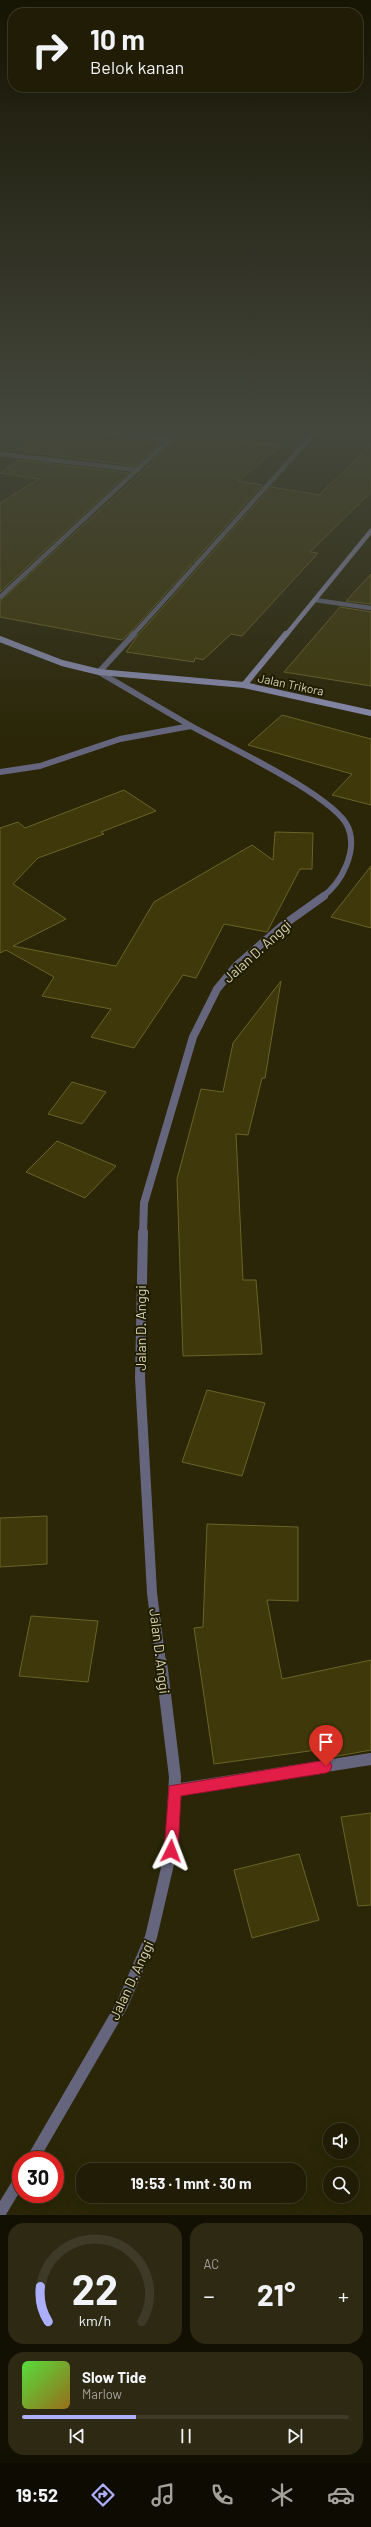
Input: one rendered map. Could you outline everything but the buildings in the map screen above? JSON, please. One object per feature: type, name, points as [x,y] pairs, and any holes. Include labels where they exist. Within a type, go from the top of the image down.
[{"type":"street","points":[[0,597],[69,533]]},
{"type":"street","points":[[99,672],[224,533]]},
{"type":"street","points":[[244,685],[369,533]]},
{"type":"street","points":[[315,600],[371,608]]},
{"type":"street","name":"Jalan Trikora","points":[[0,639],[62,663],[99,672],[244,685],[371,712]]},
{"type":"street","name":"Jalan D. Anggi","points":[[37,2151],[122,2005],[151,1937],[171,1851],[175,1777],[152,1593],[140,1386],[141,1264],[144,1203],[193,1037],[217,989],[236,966],[282,926],[326,894],[342,874],[351,852],[348,827],[332,807],[278,773],[191,726],[99,672]]},
{"type":"street","points":[[0,772],[40,766],[120,739],[191,726]]},
{"type":"street","points":[[174,1790],[371,1759]]},
{"type":"street","points":[[0,2213],[12,2193]]},
{"type":"route","points":[[171,1851],[174,1790],[326,1766]]}]
